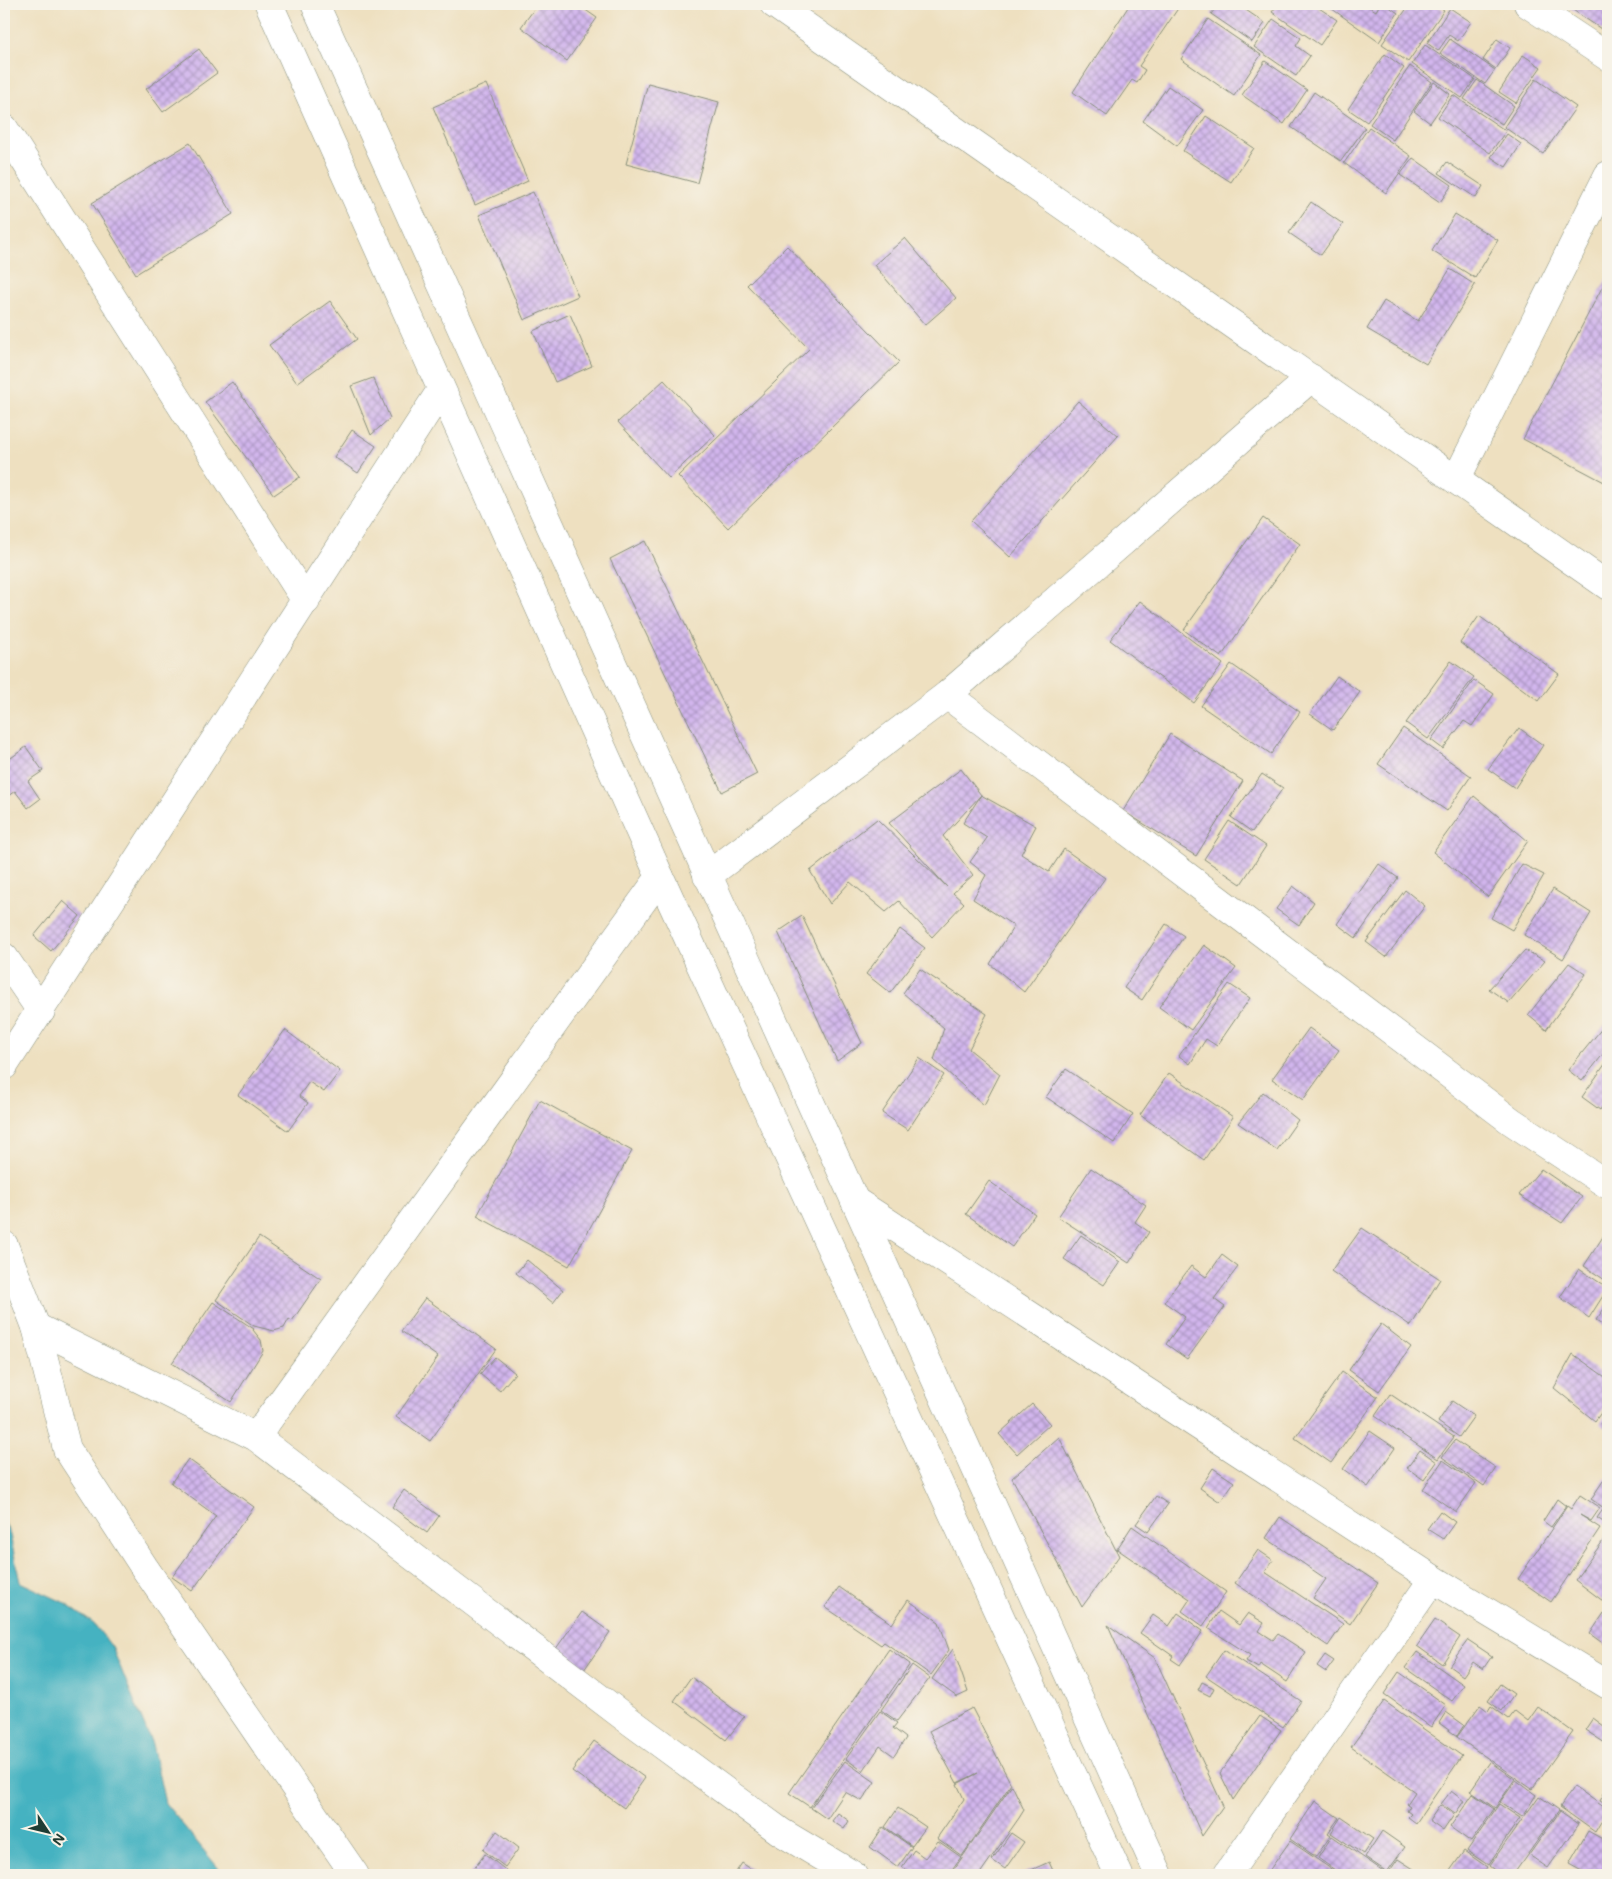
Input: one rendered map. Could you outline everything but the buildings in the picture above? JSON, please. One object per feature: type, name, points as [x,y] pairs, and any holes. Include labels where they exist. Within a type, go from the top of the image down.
[{"type":"street","points":[[268,4],[660,877],[1119,1875]]},
{"type":"street","points":[[315,4],[1158,1875]]},
{"type":"street","points":[[774,4],[1608,586]]},
{"type":"street","points":[[1528,4],[1608,57]]},
{"type":"street","points":[[4,128],[306,601]]},
{"type":"street","points":[[1456,480],[1608,175]]},
{"type":"street","points":[[707,876],[946,695],[1311,378]]},
{"type":"street","points":[[4,1066],[306,601],[440,390]]},
{"type":"street","points":[[946,695],[1511,1121],[1608,1185]]},
{"type":"street","points":[[256,1437],[660,877]]},
{"type":"street","points":[[4,958],[41,1011]]},
{"type":"street","points":[[855,1200],[1433,1579],[1608,1685]]},
{"type":"street","points":[[4,1246],[36,1327],[67,1449],[144,1567],[355,1875]]},
{"type":"street","points":[[36,1327],[256,1437],[623,1716],[781,1832],[853,1875]]},
{"type":"street","points":[[1227,1875],[1433,1579]]},
{"type":"water","points":[[4,1521],[10,1535],[20,1582],[63,1602],[94,1624],[112,1647],[152,1744],[165,1803],[224,1875],[4,1875]]}]
